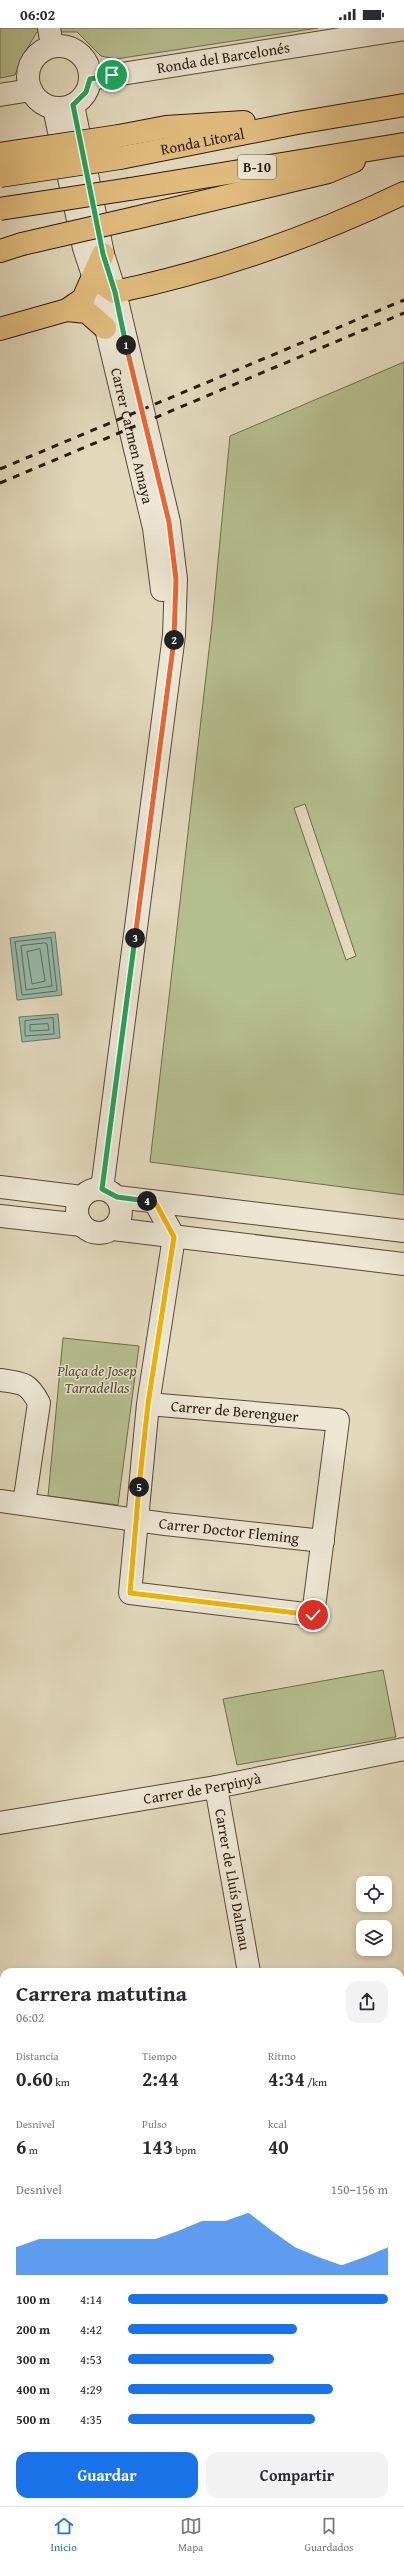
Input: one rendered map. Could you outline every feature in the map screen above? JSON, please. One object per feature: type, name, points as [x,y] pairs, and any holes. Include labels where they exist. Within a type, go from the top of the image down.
[{"type":"highway","name":"Ronda Litoral","points":[[0,176],[120,158],[297,123],[404,105]]},
{"type":"highway","points":[[0,154],[174,126],[235,122],[297,123]]},
{"type":"highway","name":"B-10","points":[[0,208],[383,149],[404,144]]},
{"type":"highway","points":[[0,251],[22,244],[328,172],[383,149]]},
{"type":"highway","points":[[94,278],[115,292],[210,268],[356,216],[404,193]]},
{"type":"highway","points":[[0,329],[67,310],[83,300],[94,278],[103,254]]},
{"type":"highway","points":[[67,310],[87,312],[106,328]]},
{"type":"street","name":"Ronda del Barcelonés","points":[[90,79],[404,29]]},
{"type":"street","points":[[51,37],[81,54],[88,64],[90,79],[86,92],[64,106],[39,101],[31,90],[28,79],[30,67],[36,56],[51,37]]},
{"type":"street","points":[[0,95],[31,90]]},
{"type":"street","name":"Carrer Carmen Amaya","points":[[64,106],[103,254],[115,292],[170,529],[176,586],[174,635],[110,1193]]},
{"type":"street","name":"Carrer Carmen Amaya","points":[[64,106],[84,248],[94,278],[154,528],[169,673]]},
{"type":"street","points":[[0,1188],[82,1197]]},
{"type":"street","points":[[404,1231],[155,1202],[110,1193],[89,1191],[82,1197],[77,1208],[77,1216],[82,1225],[91,1232],[99,1234],[113,1229],[404,1264]]},
{"type":"street","points":[[110,1193],[120,1203],[121,1217],[113,1229]]},
{"type":"street","points":[[155,1202],[174,1237],[148,1404],[130,1593],[313,1615],[323,1541]]},
{"type":"street","points":[[0,1216],[82,1225]]},
{"type":"street","points":[[0,1380],[24,1383],[33,1390],[40,1403],[24,1504]]},
{"type":"street","name":"Carrer de Berenguer","points":[[148,1404],[338,1420],[323,1541]]},
{"type":"street","name":"Carrer Doctor Fleming","points":[[0,1501],[136,1520],[323,1541]]},
{"type":"street","name":"Carrer de Perpinyà","points":[[0,1823],[216,1787],[404,1749]]},
{"type":"street","name":"Carrer de Lluís Dalmau","points":[[216,1787],[247,1968]]},
{"type":"green space","points":[[0,28],[318,28],[116,59],[101,56],[77,32],[37,32],[22,57],[15,75],[0,78]]},
{"type":"green space","points":[[404,362],[404,1195],[150,1162],[212,624],[230,436]],"holes":[[[305,804],[356,956],[346,960],[294,808]]]},
{"type":"green space","name":"Plaça de Josep Tarradellas","points":[[63,1338],[139,1346],[118,1505],[48,1496]]},
{"type":"green space","points":[[383,1670],[396,1737],[237,1765],[223,1699]]},
{"type":"water","points":[[55,932],[62,995],[17,1000],[10,938]]},
{"type":"water","points":[[58,1014],[60,1038],[22,1042],[19,1017]]},
{"type":"railway","points":[[0,469],[404,300]]},
{"type":"railway","points":[[0,483],[404,313]]},
{"type":"route","points":[[112,75],[90,79],[86,92],[80,100],[73,105],[103,254],[115,292],[125,344],[169,522],[176,579],[174,635],[102,1189],[108,1190],[117,1197],[155,1202],[174,1237],[148,1404],[130,1593],[313,1615]]}]
